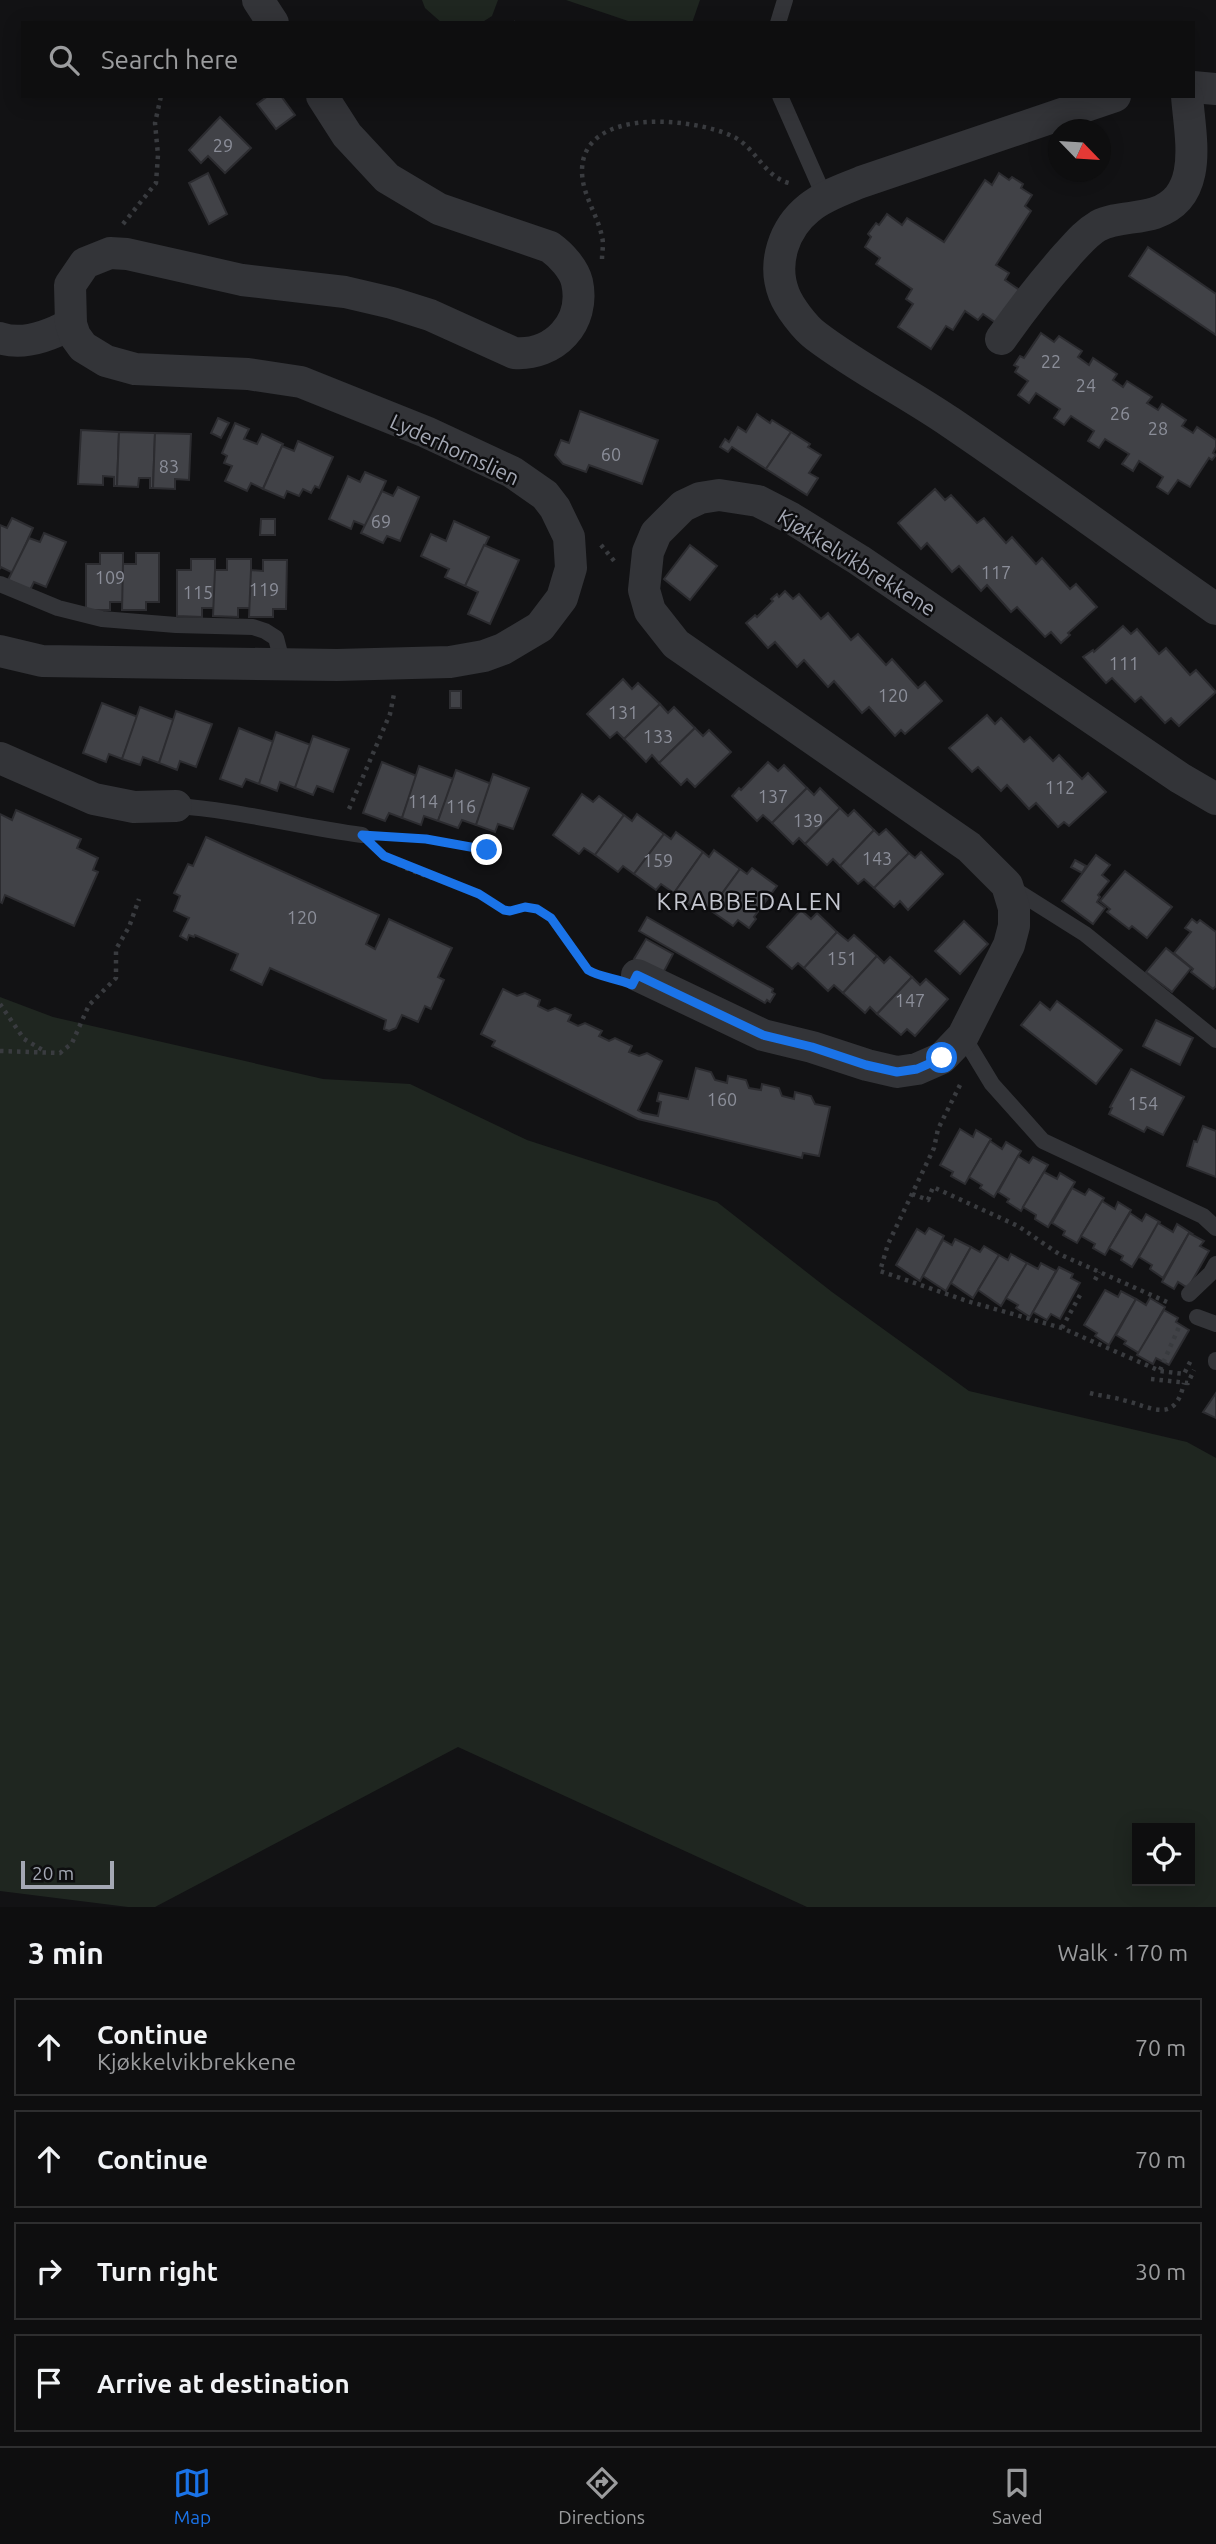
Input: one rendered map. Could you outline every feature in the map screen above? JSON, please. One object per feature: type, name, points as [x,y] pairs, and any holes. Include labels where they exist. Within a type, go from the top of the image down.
[{"type":"street","points":[[258,0],[272,21]]},
{"type":"street","points":[[1195,87],[1216,89]]},
{"type":"street","points":[[0,338],[9,341],[30,339],[56,332],[71,324],[70,285],[85,263],[110,253],[127,254],[242,281],[345,292],[392,303],[430,315],[514,353],[526,354],[547,348],[568,331],[578,304],[577,280],[561,256],[550,247],[439,209],[387,178],[347,135],[323,98]]},
{"type":"street","points":[[1109,98],[874,177],[820,188],[809,208],[794,223],[784,240],[779,258],[780,279],[785,296],[813,334],[949,421],[1216,609]]},
{"type":"street","points":[[1001,339],[1034,292],[1085,236],[1100,225],[1156,213],[1174,204],[1186,188],[1192,171],[1187,98]]},
{"type":"street","name":"Lyderhornslien","points":[[0,651],[42,661],[283,665],[450,662],[484,656],[503,649],[540,627],[562,598],[571,568],[569,537],[555,508],[545,495],[512,472],[426,432],[301,382],[248,374],[135,369],[106,362],[83,347],[71,324]]},
{"type":"street","name":"Kjøkkelvikbrekkene","points":[[644,590],[649,552],[656,533],[683,506],[700,498],[719,495],[758,501],[859,560],[1168,770],[1216,799]]},
{"type":"street","points":[[637,975],[763,1035],[897,1072],[917,1069],[942,1058],[963,1036],[1011,936],[1014,908],[1007,885],[969,847],[676,644],[650,611],[644,590]]},
{"type":"street","points":[[0,758],[94,799],[134,807],[176,806]]},
{"type":"lane","points":[[779,21],[785,0]]},
{"type":"lane","points":[[781,98],[820,188]]},
{"type":"lane","points":[[0,584],[58,608],[102,619],[253,627],[276,638],[283,665]]},
{"type":"lane","points":[[176,806],[214,808],[362,835]]},
{"type":"lane","points":[[1007,885],[1085,934],[1216,1040]]},
{"type":"lane","points":[[963,1036],[992,1084],[1043,1141],[1203,1216],[1216,1228]]},
{"type":"lane","points":[[1189,1294],[1211,1273],[1216,1264]]},
{"type":"lane","points":[[1197,1317],[1216,1324]]},
{"type":"path","points":[[101,257],[156,183],[158,155],[155,123],[161,98]]},
{"type":"path","points":[[602,268],[603,241],[589,206],[582,172],[584,157],[597,138],[637,121],[682,122],[719,130],[749,147],[773,177],[786,183],[820,188]]},
{"type":"path","points":[[569,537],[590,523],[598,541],[611,555],[630,591],[644,590]]},
{"type":"path","points":[[339,832],[390,714],[403,663]]},
{"type":"path","points":[[362,835],[426,839],[487,850]]},
{"type":"path","points":[[362,835],[384,856],[479,894],[504,910],[525,907],[543,912],[551,918],[588,970],[593,973],[620,979],[632,985],[637,975]]},
{"type":"path","points":[[0,1051],[60,1053],[72,1043],[89,1005],[116,978],[116,949],[129,928],[139,899]]},
{"type":"path","points":[[0,1004],[24,1038],[47,1053]]},
{"type":"path","points":[[959,1087],[888,1244],[880,1271],[967,1301],[1062,1328],[1160,1371],[1184,1374],[1194,1353]]},
{"type":"path","points":[[912,1194],[928,1200],[933,1187],[1018,1226],[1059,1254],[1165,1300],[1175,1307]]},
{"type":"path","points":[[1095,1280],[1099,1272]]},
{"type":"path","points":[[1062,1328],[1080,1296]]},
{"type":"path","points":[[1160,1371],[1180,1325]]},
{"type":"path","points":[[1151,1379],[1188,1383],[1197,1365]]},
{"type":"path","points":[[1090,1393],[1122,1399],[1155,1411],[1167,1410],[1181,1396],[1184,1383]]},
{"type":"shaded area","points":[[422,0],[498,0],[492,16],[484,21],[440,21],[425,8]]},
{"type":"shaded area","points":[[566,0],[700,0],[693,21],[628,21]]},
{"type":"shaded area","points":[[0,997],[53,1017],[323,1079],[410,1084],[527,1140],[717,1202],[832,1292],[969,1391],[1187,1442],[1216,1458],[1216,1907],[807,1907],[458,1747],[155,1907],[128,1907],[0,1891]]},
{"type":"building","points":[[265,98],[282,98],[295,115],[276,129],[257,104]]},
{"type":"building","points":[[220,117],[251,148],[225,173],[208,156],[201,163],[189,150]]},
{"type":"building","points":[[208,173],[227,214],[209,224],[189,183]]},
{"type":"building","points":[[999,173],[1009,180],[1012,177],[1023,184],[1021,188],[1032,195],[1025,206],[1031,211],[996,265],[1009,273],[1005,280],[1021,291],[999,325],[983,314],[978,320],[965,311],[953,330],[946,326],[931,349],[898,327],[913,304],[906,299],[912,289],[876,264],[880,258],[865,247],[871,237],[868,234],[887,214],[902,225],[907,218],[944,242],[985,180],[992,185]]},
{"type":"building","points":[[1148,247],[1216,294],[1216,335],[1129,276]]},
{"type":"building","points":[[1041,333],[1054,342],[1059,336],[1082,351],[1078,357],[1089,365],[1093,358],[1117,374],[1113,380],[1123,387],[1127,381],[1152,397],[1147,403],[1158,410],[1162,404],[1186,420],[1182,426],[1193,433],[1197,427],[1216,440],[1213,453],[1216,455],[1212,460],[1209,458],[1190,487],[1178,480],[1168,494],[1157,487],[1163,477],[1139,461],[1133,471],[1122,464],[1129,454],[1105,439],[1099,448],[1088,441],[1094,431],[1071,416],[1064,425],[1054,418],[1060,409],[1036,393],[1029,403],[1018,395],[1028,381],[1015,372],[1018,367],[1014,365],[1020,356],[1024,358]]},
{"type":"building","points":[[580,411],[658,440],[642,484],[589,465],[586,472],[563,464],[555,455],[561,440],[569,443]]},
{"type":"building","points":[[757,414],[791,432],[766,469],[732,447],[728,452],[720,447],[725,439],[729,442],[738,427],[746,432]]},
{"type":"building","points":[[218,418],[229,423],[221,438],[211,433]]},
{"type":"building","points":[[235,423],[249,429],[244,439],[257,444],[262,434],[283,444],[263,489],[251,483],[247,491],[225,481],[232,466],[224,463],[227,456],[222,453]]},
{"type":"building","points":[[81,430],[119,432],[117,486],[114,486],[114,477],[103,476],[103,485],[78,484]]},
{"type":"building","points":[[119,432],[155,433],[153,488],[150,488],[150,478],[139,478],[138,487],[117,486]]},
{"type":"building","points":[[791,432],[821,455],[809,473],[818,478],[807,495],[766,469]]},
{"type":"building","points":[[155,433],[191,434],[189,480],[175,479],[175,489],[153,488]]},
{"type":"building","points":[[298,441],[333,457],[319,488],[315,486],[311,493],[303,489],[299,496],[287,491],[284,498],[263,489],[282,446],[294,451]]},
{"type":"building","points":[[365,472],[386,481],[366,526],[354,521],[351,529],[329,519],[348,476],[360,482]]},
{"type":"building","points":[[398,487],[419,497],[400,541],[387,536],[383,543],[361,533],[382,491],[393,496]]},
{"type":"building","points":[[935,489],[945,500],[951,495],[977,523],[984,518],[1006,543],[1012,537],[1036,564],[1042,558],[1070,589],[1076,584],[1097,607],[1068,633],[1070,635],[1061,643],[1051,632],[1045,637],[1017,607],[1011,612],[987,585],[981,591],[959,566],[952,572],[927,543],[921,549],[898,523]]},
{"type":"building","points":[[12,518],[33,528],[13,573],[1,567],[0,569],[0,525],[7,528]]},
{"type":"building","points":[[261,519],[275,519],[275,535],[260,535]]},
{"type":"building","points":[[454,521],[489,537],[465,586],[445,577],[449,569],[421,556],[431,534],[446,541]]},
{"type":"building","points":[[44,533],[66,542],[46,587],[34,582],[30,590],[8,580],[29,538],[40,542]]},
{"type":"building","points":[[484,545],[519,560],[490,624],[468,614],[478,592],[465,586]]},
{"type":"building","points":[[690,545],[717,566],[690,600],[664,579]]},
{"type":"building","points":[[100,553],[123,553],[123,602],[110,602],[110,610],[86,610],[86,564],[100,564]]},
{"type":"building","points":[[136,553],[159,553],[159,602],[146,602],[146,610],[122,610],[123,564],[136,564]]},
{"type":"building","points":[[191,559],[215,559],[215,608],[202,608],[202,617],[177,616],[177,570],[191,570]]},
{"type":"building","points":[[227,559],[251,559],[251,608],[238,608],[238,617],[213,616],[215,570],[227,570]]},
{"type":"building","points":[[263,560],[287,560],[286,609],[273,609],[273,617],[249,617],[251,570],[263,571]]},
{"type":"building","points":[[785,591],[793,599],[799,594],[821,619],[828,613],[851,640],[858,634],[886,665],[892,659],[918,688],[925,682],[942,701],[905,734],[901,730],[895,736],[869,707],[862,713],[834,681],[828,687],[804,660],[797,667],[775,642],[768,648],[746,623],[755,615],[757,617],[777,594],[779,597]]},
{"type":"building","points":[[1123,626],[1131,634],[1137,629],[1159,654],[1166,648],[1190,675],[1196,670],[1216,692],[1179,726],[1171,718],[1165,723],[1141,697],[1135,702],[1112,678],[1106,683],[1083,657],[1093,650],[1094,652]]},
{"type":"building","points":[[623,679],[632,689],[638,683],[660,704],[624,739],[617,732],[610,738],[587,714]]},
{"type":"building","points":[[450,691],[461,691],[461,708],[450,708]]},
{"type":"building","points":[[102,703],[138,717],[122,759],[109,754],[106,762],[83,753]]},
{"type":"building","points":[[660,704],[668,713],[674,707],[695,728],[659,763],[652,755],[646,762],[624,739]]},
{"type":"building","points":[[140,707],[174,720],[159,763],[143,757],[140,765],[122,759]]},
{"type":"building","points":[[176,711],[212,724],[196,767],[180,761],[177,770],[159,763]]},
{"type":"building","points":[[987,715],[995,724],[1001,718],[1024,742],[1030,737],[1053,761],[1059,755],[1082,779],[1088,773],[1106,792],[1069,826],[1064,822],[1058,827],[1036,803],[1029,809],[1007,785],[1001,791],[978,767],[972,772],[949,748]]},
{"type":"building","points":[[239,728],[274,742],[259,784],[246,779],[242,787],[220,779]]},
{"type":"building","points":[[695,728],[703,736],[709,730],[731,752],[695,787],[687,779],[681,785],[659,763]]},
{"type":"building","points":[[276,732],[311,745],[295,788],[280,782],[277,791],[259,784]]},
{"type":"building","points":[[313,736],[349,749],[333,792],[317,786],[313,795],[295,788]]},
{"type":"building","points":[[382,762],[417,776],[402,818],[389,813],[385,821],[363,813]]},
{"type":"building","points":[[768,762],[778,771],[784,765],[807,788],[772,823],[763,815],[757,821],[732,796]]},
{"type":"building","points":[[419,766],[454,779],[438,821],[424,816],[421,825],[402,818]]},
{"type":"building","points":[[456,770],[492,784],[476,825],[462,820],[458,828],[438,821]]},
{"type":"building","points":[[493,774],[529,788],[513,829],[498,824],[495,832],[476,825]]},
{"type":"building","points":[[807,788],[814,795],[820,788],[840,808],[805,844],[799,838],[793,844],[772,823]]},
{"type":"building","points":[[582,794],[593,802],[599,796],[624,815],[595,855],[584,848],[579,854],[553,835]]},
{"type":"building","points":[[840,808],[848,816],[854,810],[874,830],[840,866],[833,859],[827,865],[805,844]]},
{"type":"building","points":[[16,810],[81,839],[77,848],[98,858],[93,870],[98,872],[74,926],[5,895],[2,903],[0,902],[0,814],[12,820]]},
{"type":"building","points":[[637,814],[664,834],[634,874],[623,866],[618,872],[595,855],[624,815],[632,821]]},
{"type":"building","points":[[886,829],[909,853],[874,888],[864,879],[858,884],[840,866],[874,830],[879,835]]},
{"type":"building","points":[[676,832],[703,852],[674,893],[661,884],[656,890],[634,874],[664,834],[671,839]]},
{"type":"building","points":[[206,837],[379,915],[366,944],[375,949],[389,919],[452,948],[438,977],[444,980],[431,1009],[425,1006],[418,1022],[402,1015],[396,1028],[389,1031],[384,1029],[386,1020],[270,968],[262,985],[231,970],[238,954],[195,935],[189,935],[187,940],[180,936],[189,918],[174,911],[180,896],[174,893],[188,864],[193,866]]},
{"type":"building","points":[[714,850],[740,869],[710,910],[700,902],[695,909],[674,893],[703,852],[709,857]]},
{"type":"building","points":[[921,852],[943,874],[908,910],[900,901],[894,907],[874,888],[909,853],[915,858]]},
{"type":"building","points":[[1096,855],[1110,865],[1102,875],[1109,881],[1098,895],[1100,897],[1097,902],[1105,908],[1093,924],[1062,901]]},
{"type":"building","points":[[1075,860],[1086,866],[1082,873],[1071,867]]},
{"type":"building","points":[[752,868],[777,886],[749,928],[738,920],[733,926],[710,910],[740,869],[747,874]]},
{"type":"building","points":[[1125,871],[1172,907],[1147,938],[1132,926],[1129,929],[1107,912],[1110,909],[1100,901]]},
{"type":"building","points":[[801,910],[811,919],[817,913],[837,932],[804,968],[798,963],[792,969],[767,947]]},
{"type":"building","points":[[647,917],[773,989],[775,994],[770,1002],[767,1000],[765,1003],[639,931]]},
{"type":"building","points":[[1192,919],[1197,923],[1200,920],[1216,932],[1216,986],[1213,989],[1191,972],[1193,969],[1174,953],[1191,932],[1185,928]]},
{"type":"building","points":[[964,921],[988,944],[960,974],[935,951]]},
{"type":"building","points":[[837,932],[848,941],[854,935],[877,956],[843,993],[834,985],[828,991],[804,968]]},
{"type":"building","points":[[646,939],[673,954],[662,975],[634,959]]},
{"type":"building","points":[[1166,948],[1191,968],[1172,992],[1146,972]]},
{"type":"building","points":[[877,956],[884,963],[890,957],[912,977],[877,1014],[870,1007],[865,1013],[843,993]]},
{"type":"building","points":[[912,977],[920,985],[926,979],[948,999],[915,1036],[907,1029],[901,1035],[877,1014]]},
{"type":"building","points":[[503,989],[517,996],[525,993],[540,1000],[538,1006],[548,1011],[555,1008],[571,1015],[568,1021],[578,1026],[585,1023],[602,1031],[599,1036],[609,1041],[615,1038],[632,1046],[629,1052],[639,1056],[647,1053],[662,1061],[638,1110],[643,1113],[658,1116],[661,1102],[657,1101],[659,1093],[688,1099],[696,1068],[711,1072],[715,1080],[727,1083],[728,1076],[746,1080],[749,1088],[761,1090],[762,1084],[779,1088],[782,1096],[794,1099],[795,1092],[811,1096],[815,1104],[830,1107],[819,1156],[803,1153],[802,1158],[638,1119],[492,1046],[495,1041],[481,1034]]},
{"type":"building","points":[[1057,1001],[1122,1050],[1096,1084],[1021,1025],[1040,1002],[1050,1010]]},
{"type":"building","points":[[1156,1020],[1193,1038],[1180,1065],[1143,1046]]},
{"type":"building","points":[[1131,1069],[1184,1097],[1163,1135],[1147,1127],[1144,1132],[1109,1114],[1112,1108],[1110,1107]]},
{"type":"building","points":[[1203,1126],[1216,1131],[1216,1177],[1187,1166],[1194,1141],[1197,1142]]},
{"type":"building","points":[[960,1129],[973,1137],[976,1130],[991,1139],[965,1184],[951,1176],[953,1172],[940,1165]]},
{"type":"building","points":[[990,1141],[1002,1149],[1006,1142],[1021,1151],[994,1197],[969,1177]]},
{"type":"building","points":[[1018,1156],[1029,1163],[1033,1157],[1048,1165],[1021,1211],[998,1192]]},
{"type":"building","points":[[1044,1172],[1057,1179],[1060,1173],[1075,1182],[1048,1227],[1023,1207]]},
{"type":"building","points":[[1072,1188],[1085,1195],[1089,1189],[1104,1198],[1077,1243],[1063,1235],[1065,1231],[1052,1223]]},
{"type":"building","points":[[1102,1201],[1115,1209],[1118,1202],[1131,1210],[1105,1255],[1093,1248],[1095,1244],[1081,1236]]},
{"type":"building","points":[[1130,1213],[1142,1221],[1146,1214],[1160,1222],[1132,1267],[1121,1260],[1123,1256],[1109,1248]]},
{"type":"building","points":[[1158,1223],[1173,1232],[1177,1224],[1191,1233],[1163,1278],[1150,1269],[1152,1265],[1139,1257]]},
{"type":"building","points":[[929,1228],[944,1236],[920,1281],[896,1265],[917,1229],[925,1234]]},
{"type":"building","points":[[1189,1233],[1204,1241],[1200,1246],[1209,1251],[1188,1288],[1178,1282],[1174,1289],[1162,1282]]},
{"type":"building","points":[[955,1239],[971,1247],[946,1291],[923,1276],[943,1240],[952,1245]]},
{"type":"building","points":[[984,1246],[999,1255],[973,1298],[951,1283],[971,1247],[980,1252]]},
{"type":"building","points":[[1011,1254],[1027,1263],[1001,1306],[978,1290],[999,1255],[1008,1260]]},
{"type":"building","points":[[1027,1263],[1038,1269],[1041,1263],[1056,1271],[1030,1317],[1006,1298]]},
{"type":"building","points":[[1059,1267],[1073,1274],[1071,1278],[1080,1283],[1060,1319],[1051,1314],[1047,1320],[1033,1312]]},
{"type":"building","points":[[1105,1290],[1118,1297],[1121,1291],[1136,1299],[1109,1345],[1084,1325]]},
{"type":"building","points":[[1150,1298],[1165,1307],[1139,1353],[1124,1344],[1126,1341],[1116,1335],[1136,1299],[1146,1305]]},
{"type":"building","points":[[1164,1310],[1178,1318],[1176,1322],[1189,1330],[1169,1365],[1156,1358],[1153,1364],[1137,1355]]},
{"type":"building","points":[[1216,1393],[1216,1418],[1203,1412]]},
{"type":"district","name":"KRABBEDALEN","points":[[750,901]]},
{"type":"route","points":[[487,850],[426,839],[362,835],[384,856],[479,894],[504,910],[525,907],[543,912],[551,918],[588,970],[593,973],[620,979],[632,985],[637,975],[763,1035],[812,1047],[866,1065],[897,1072],[917,1069],[942,1058]]}]
